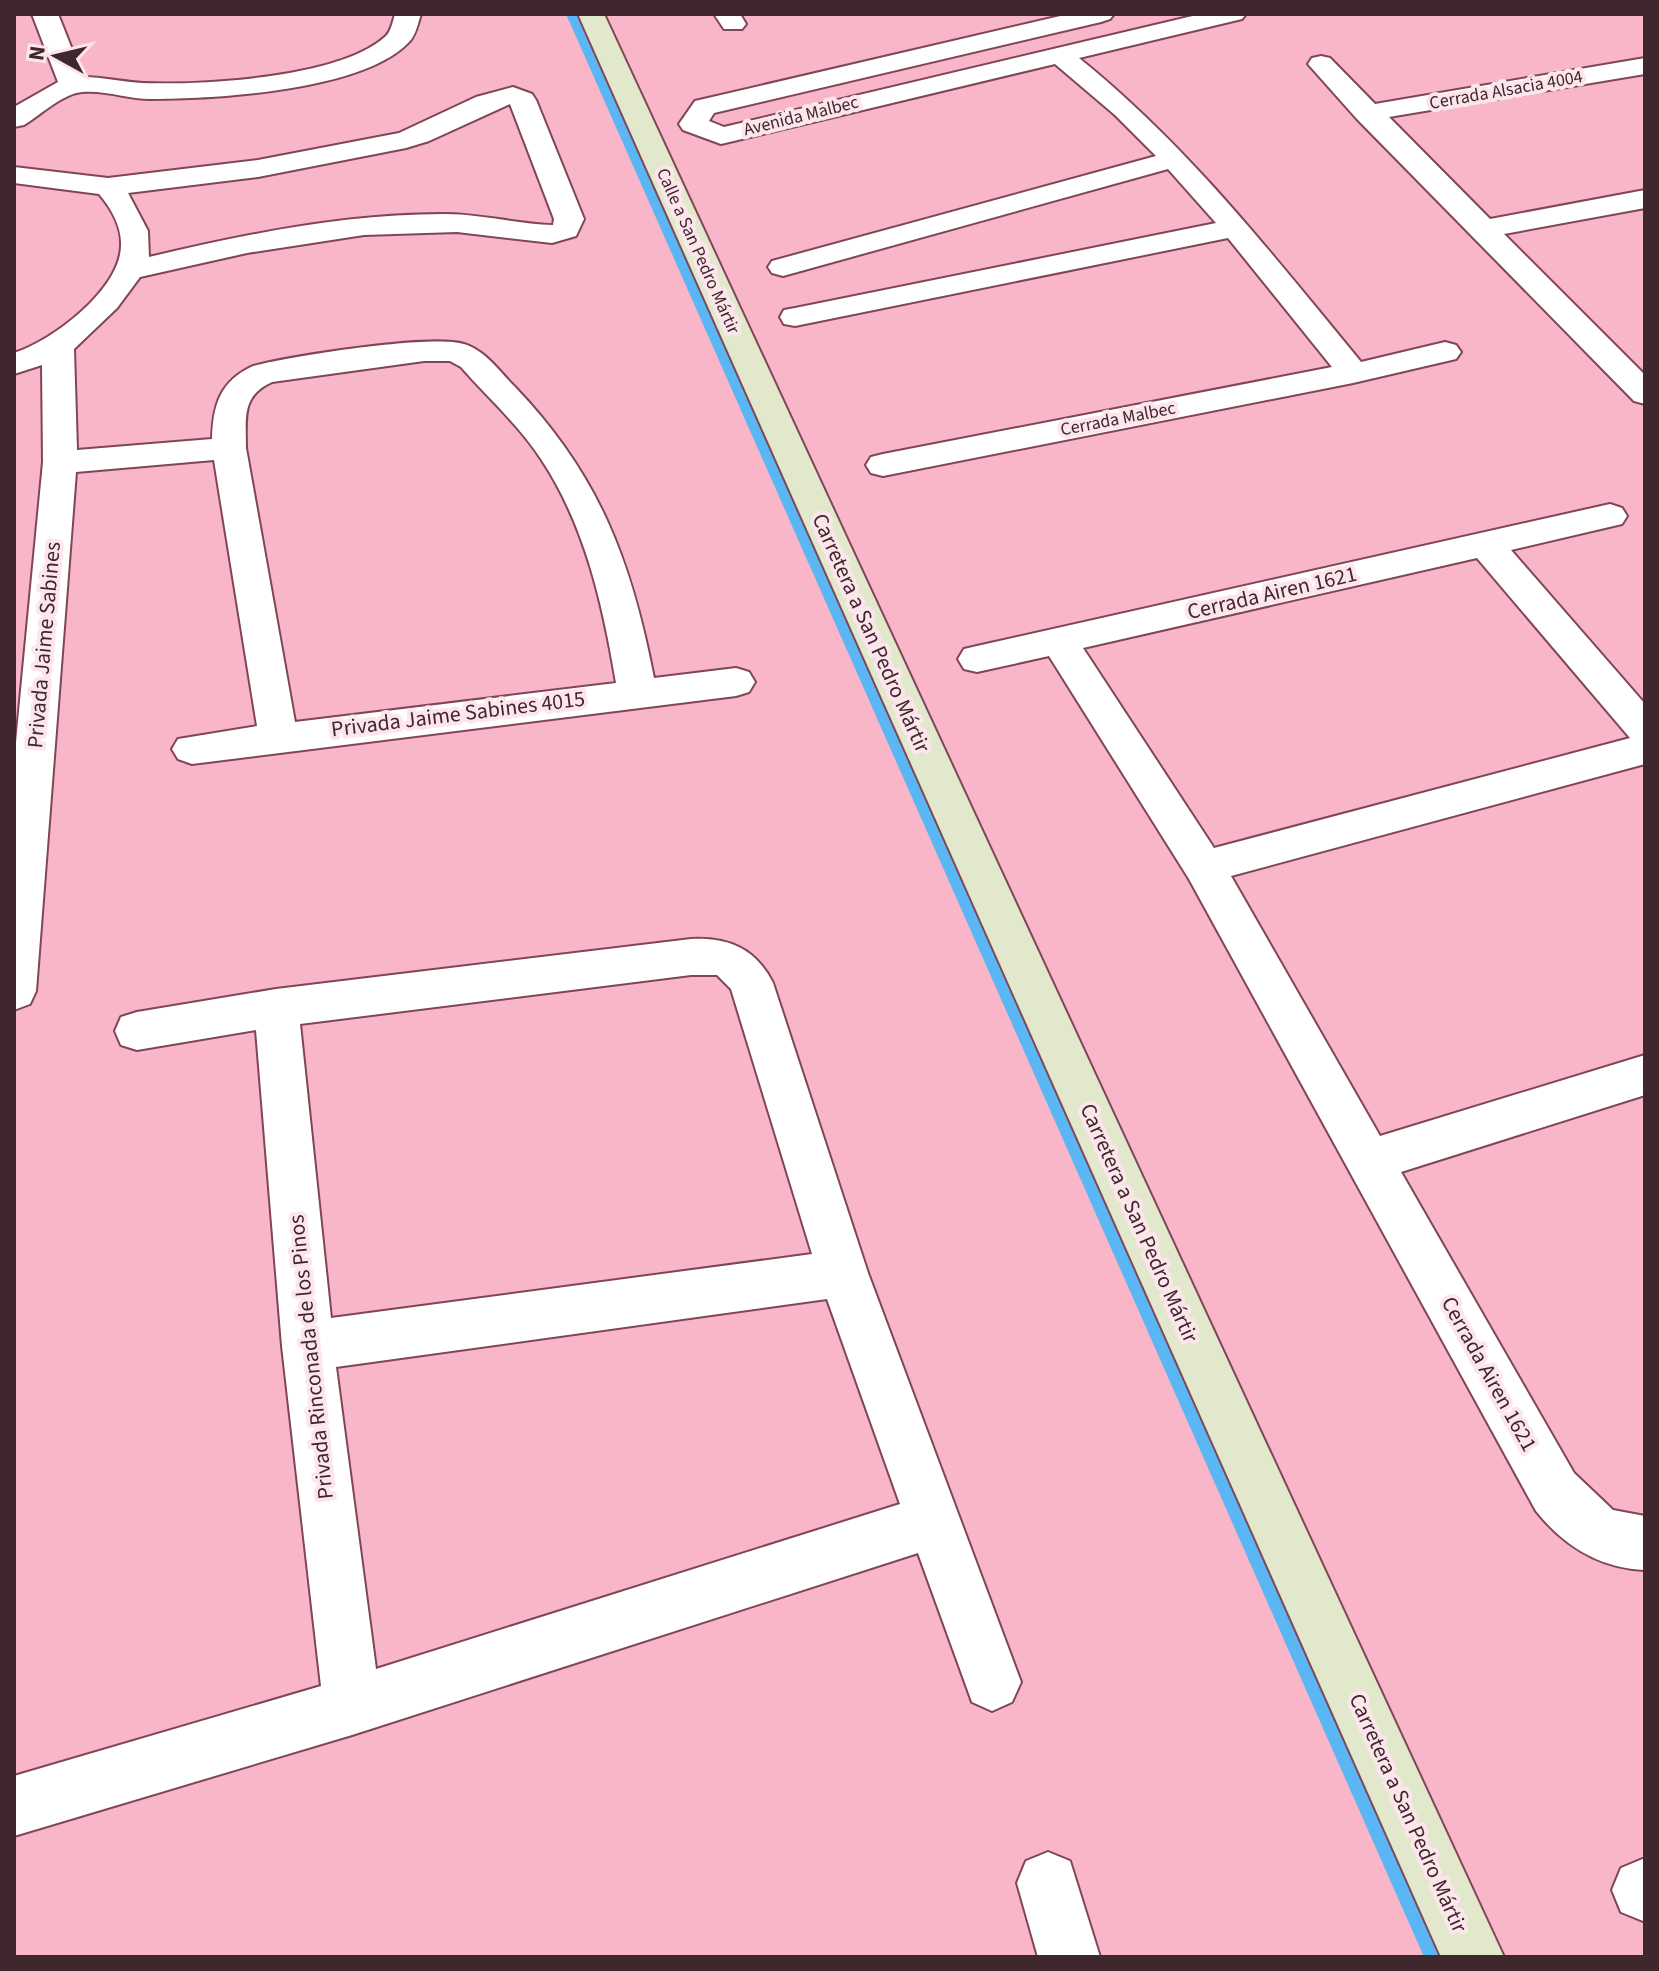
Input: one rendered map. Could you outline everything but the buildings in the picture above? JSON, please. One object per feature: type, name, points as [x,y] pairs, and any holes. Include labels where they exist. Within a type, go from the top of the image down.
[{"type":"main road","name":"Calle a San Pedro Mártir","points":[[591,14],[806,489]]},
{"type":"main road","name":"Carretera a San Pedro Mártir","points":[[806,489],[1473,1957]]},
{"type":"street","points":[[45,14],[73,86]]},
{"type":"street","points":[[14,119],[73,86],[141,91],[199,90],[327,72],[392,47],[404,34],[408,14]]},
{"type":"street","name":"Avenida Malbec","points":[[1101,14],[704,107],[693,124],[721,136],[1233,14]]},
{"type":"street","points":[[1058,54],[1131,115],[1175,159],[1236,228],[1353,373]]},
{"type":"street","points":[[1321,64],[1483,229],[1638,377]]},
{"type":"street","name":"Cerrada Alsacia 4004","points":[[1367,113],[1645,66]]},
{"type":"street","points":[[14,175],[108,187],[199,177],[410,139],[513,95],[523,100],[569,219],[566,230],[552,234],[445,223],[387,224],[306,233],[131,270]]},
{"type":"street","points":[[783,267],[1175,159]]},
{"type":"street","points":[[14,364],[58,347],[99,309],[131,270],[136,248],[132,225],[123,205],[108,187]]},
{"type":"street","points":[[1483,229],[1645,199]]},
{"type":"street","points":[[795,317],[1236,228]]},
{"type":"street","name":"Privada Jaime Sabines","points":[[14,991],[60,447],[58,347]]},
{"type":"street","points":[[278,737],[229,433],[231,400],[244,381],[264,373],[424,351],[456,352],[466,356],[556,456],[604,550],[622,606],[637,692]]},
{"type":"street","name":"Cerrada Malbec","points":[[883,465],[1353,373],[1445,352]]},
{"type":"street","points":[[60,447],[229,433]]},
{"type":"street","name":"Cerrada Airen 1621","points":[[977,659],[1610,516]]},
{"type":"street","points":[[1486,545],[1645,730]]},
{"type":"street","name":"Cerrada Airen 1621","points":[[1058,640],[1204,867],[1555,1492],[1576,1519],[1602,1537],[1645,1543]]},
{"type":"street","name":"Privada Jaime Sabines 4015","points":[[192,749],[736,682]]},
{"type":"street","points":[[1204,867],[1645,749]]},
{"type":"street","points":[[137,1031],[276,1008],[691,957],[712,955],[730,959],[743,969],[751,983],[843,1273],[992,1682]]},
{"type":"street","name":"Privada Rinconada de los Pinos","points":[[276,1008],[308,1346],[352,1706]]},
{"type":"street","points":[[1369,1161],[1645,1075]]},
{"type":"street","points":[[308,1346],[843,1273]]},
{"type":"street","points":[[14,1806],[352,1706],[934,1521]]},
{"type":"street","points":[[1048,1883],[1069,1957]]},
{"type":"waterway","points":[[571,14],[1436,1957]]}]
